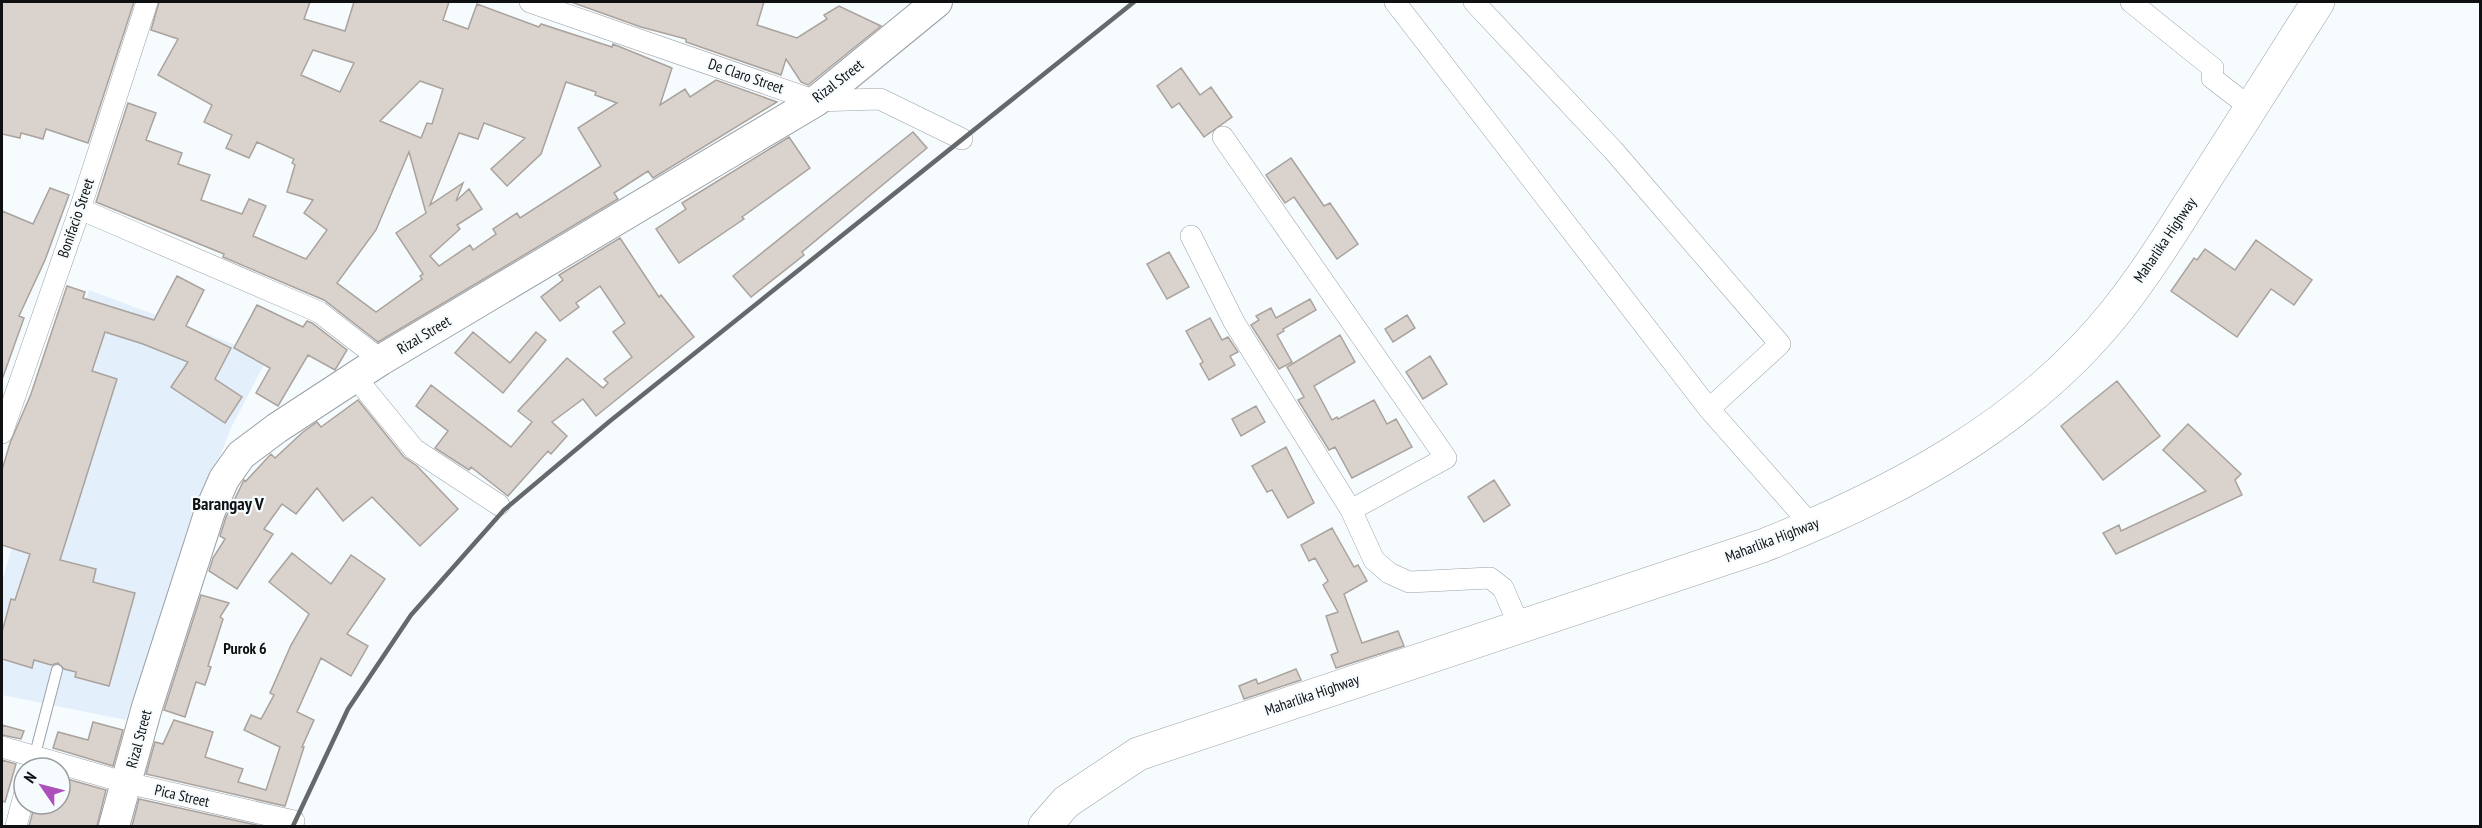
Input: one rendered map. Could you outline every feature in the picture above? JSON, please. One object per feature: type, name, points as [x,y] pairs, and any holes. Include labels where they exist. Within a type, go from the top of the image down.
[{"type":"highway","name":"Maharlika Highway","points":[[1046,826],[1066,802],[1138,754],[1761,546],[1812,526],[1899,485],[1959,449],[2013,410],[2064,366],[2117,310],[2164,244],[2318,2]]},
{"type":"street","name":"Bonifacio Street","points":[[2,432],[80,209],[147,2]]},
{"type":"street","name":"Rizal Street","points":[[114,826],[147,707],[210,512],[225,479],[242,455],[277,428],[381,360],[816,101],[937,2]]},
{"type":"street","points":[[1395,2],[1709,409],[1812,526]]},
{"type":"street","points":[[1474,2],[1613,150],[1780,344],[1709,409]]},
{"type":"street","points":[[2131,2],[2213,68],[2212,78],[2251,108]]},
{"type":"street","name":"De Claro Street","points":[[541,3],[816,101],[880,99],[962,139]]},
{"type":"street","points":[[1222,137],[1446,458],[1351,510]]},
{"type":"street","points":[[80,209],[319,312],[381,360]]},
{"type":"street","points":[[1191,236],[1234,322],[1351,510],[1374,560],[1389,573],[1409,582],[1490,578],[1503,588],[1519,625]]},
{"type":"street","points":[[356,378],[414,449],[499,505]]},
{"type":"street","name":"Pica Street","points":[[2,747],[19,756]]},
{"type":"street","name":"Pica Street","points":[[72,771],[294,821]]},
{"type":"lane","points":[[35,756],[57,670]]},
{"type":"shaded area","points":[[89,290],[268,357],[231,428],[183,549],[126,720],[2,695],[2,581]]},
{"type":"building","points":[[2,2],[134,2],[88,143],[46,129],[43,139],[21,133],[20,138],[2,134]]},
{"type":"building","points":[[159,2],[310,2],[304,19],[345,31],[354,2],[449,2],[443,20],[468,29],[477,4],[539,27],[541,24],[612,47],[613,44],[672,68],[660,105],[685,89],[690,97],[716,80],[777,102],[653,178],[648,171],[614,193],[618,199],[378,342],[324,300],[223,257],[224,254],[96,202],[128,103],[156,113],[146,140],[182,153],[178,164],[210,175],[201,200],[242,214],[249,199],[266,206],[253,236],[306,259],[327,230],[304,213],[313,200],[287,192],[295,165],[292,163],[294,159],[257,142],[249,158],[226,148],[232,135],[204,122],[212,105],[158,75],[178,39],[151,30]],"holes":[[[313,50],[354,63],[340,92],[301,75]],[[420,81],[443,89],[432,124],[427,123],[421,138],[380,121]],[[566,82],[596,92],[595,95],[617,103],[578,128],[601,166],[520,218],[517,213],[493,229],[496,234],[473,250],[470,245],[439,266],[430,256],[460,229],[457,225],[482,209],[469,189],[456,201],[463,183],[430,205],[459,133],[478,139],[484,123],[525,138],[491,169],[507,186],[541,154]],[[409,152],[426,213],[396,233],[423,274],[420,276],[422,279],[376,312],[337,283],[376,230]]]},
{"type":"building","points":[[571,2],[764,2],[757,25],[797,38],[827,19],[824,15],[839,6],[881,26],[808,85],[801,82],[786,59],[781,75],[686,42],[686,39],[641,27]]},
{"type":"building","points":[[1181,68],[1200,95],[1211,87],[1232,117],[1204,137],[1179,103],[1172,108],[1157,86]]},
{"type":"building","points":[[913,132],[927,148],[802,252],[804,255],[751,297],[733,276]]},
{"type":"building","points":[[789,137],[810,168],[742,217],[744,219],[679,263],[656,229],[686,209],[682,203]]},
{"type":"building","points":[[1291,158],[1324,206],[1330,203],[1358,244],[1337,259],[1294,197],[1285,203],[1266,175]]},
{"type":"building","points":[[50,188],[69,195],[45,260],[19,316],[24,318],[3,377],[2,211],[33,224]]},
{"type":"building","points":[[620,238],[659,297],[661,295],[694,337],[596,416],[583,399],[552,422],[567,436],[551,454],[548,451],[508,496],[471,467],[469,470],[435,448],[448,431],[416,406],[431,385],[511,447],[532,422],[518,411],[567,358],[603,388],[608,383],[604,379],[632,357],[613,332],[625,323],[600,286],[576,303],[579,307],[560,321],[541,297],[563,280],[559,275]]},
{"type":"building","points":[[2256,240],[2312,280],[2294,305],[2271,289],[2237,337],[2171,291],[2194,258],[2197,260],[2205,249],[2235,270]]},
{"type":"building","points":[[1169,252],[1189,287],[1167,299],[1147,264]]},
{"type":"building","points":[[177,276],[204,290],[186,326],[231,348],[215,379],[242,397],[225,423],[171,387],[188,362],[105,332],[92,371],[117,379],[60,560],[96,569],[93,582],[135,593],[109,686],[75,677],[76,672],[64,669],[58,663],[51,665],[34,660],[32,668],[2,659],[2,632],[11,599],[15,600],[30,554],[2,545],[2,470],[10,443],[31,394],[67,286],[85,292],[83,298],[154,320]]},
{"type":"building","points":[[1310,299],[1316,310],[1283,329],[1284,331],[1277,335],[1292,362],[1279,369],[1251,325],[1259,320],[1256,316],[1271,308],[1276,318]]},
{"type":"building","points":[[257,305],[303,327],[307,321],[312,323],[347,350],[335,370],[308,355],[278,406],[256,393],[270,368],[234,348]]},
{"type":"building","points":[[1407,315],[1415,328],[1393,342],[1385,329]]},
{"type":"building","points":[[1210,318],[1222,340],[1228,337],[1238,352],[1230,356],[1235,365],[1209,380],[1200,364],[1203,362],[1186,331]]},
{"type":"building","points":[[473,332],[510,363],[536,332],[546,340],[503,393],[455,353]]},
{"type":"building","points":[[1340,335],[1355,362],[1314,386],[1332,420],[1374,400],[1387,424],[1396,419],[1412,447],[1352,478],[1335,447],[1329,450],[1298,400],[1304,397],[1287,367]]},
{"type":"building","points":[[1430,356],[1447,384],[1423,399],[1406,372]]},
{"type":"building","points":[[2117,381],[2160,436],[2103,480],[2061,426]]},
{"type":"building","points":[[358,400],[404,457],[417,466],[458,509],[420,546],[372,497],[343,521],[317,488],[296,514],[282,504],[264,529],[273,534],[237,589],[209,571],[213,558],[225,539],[220,536],[226,517],[244,480],[246,481],[271,454],[275,458],[317,422],[321,427]]},
{"type":"building","points":[[1256,406],[1265,422],[1241,436],[1232,419]]},
{"type":"building","points":[[2188,424],[2241,474],[2235,480],[2242,495],[2116,554],[2103,533],[2119,525],[2121,531],[2206,491],[2163,450]]},
{"type":"building","points":[[1286,447],[1314,503],[1288,518],[1272,490],[1267,492],[1252,466]]},
{"type":"building","points":[[1494,480],[1510,505],[1484,522],[1468,497]]},
{"type":"building","points":[[1332,528],[1354,567],[1358,565],[1367,581],[1344,594],[1362,643],[1398,631],[1404,646],[1336,668],[1331,655],[1338,652],[1326,616],[1338,612],[1323,585],[1328,581],[1315,558],[1309,561],[1301,545]]},
{"type":"building","points":[[292,553],[331,584],[351,555],[385,579],[347,634],[368,646],[351,676],[321,658],[297,712],[314,720],[302,747],[304,747],[285,806],[146,774],[155,742],[163,744],[174,720],[213,732],[205,757],[243,769],[238,782],[266,790],[280,747],[244,730],[251,715],[261,719],[274,695],[270,693],[291,645],[309,614],[269,582]]},
{"type":"building","points":[[201,595],[229,603],[220,617],[223,619],[208,666],[211,667],[205,685],[196,682],[185,717],[164,710]]},
{"type":"building","points":[[1296,669],[1301,680],[1244,699],[1239,686],[1256,679],[1258,684]]},
{"type":"building","points":[[93,722],[123,730],[113,766],[53,748],[58,732],[88,740]]},
{"type":"building","points":[[2,725],[24,731],[21,739],[2,735]]},
{"type":"building","points":[[2,760],[12,763],[12,778],[5,802],[2,801]]},
{"type":"building","points":[[72,780],[106,790],[97,826],[29,826],[32,816],[72,816]]},
{"type":"building","points":[[139,799],[261,826],[132,826]]},
{"type":"railway","points":[[293,826],[348,709],[411,615],[504,510],[610,421],[1134,2]]},
{"type":"district","name":"Barangay V","points":[[228,504]]},
{"type":"district","name":"Purok 6","points":[[245,648]]}]
